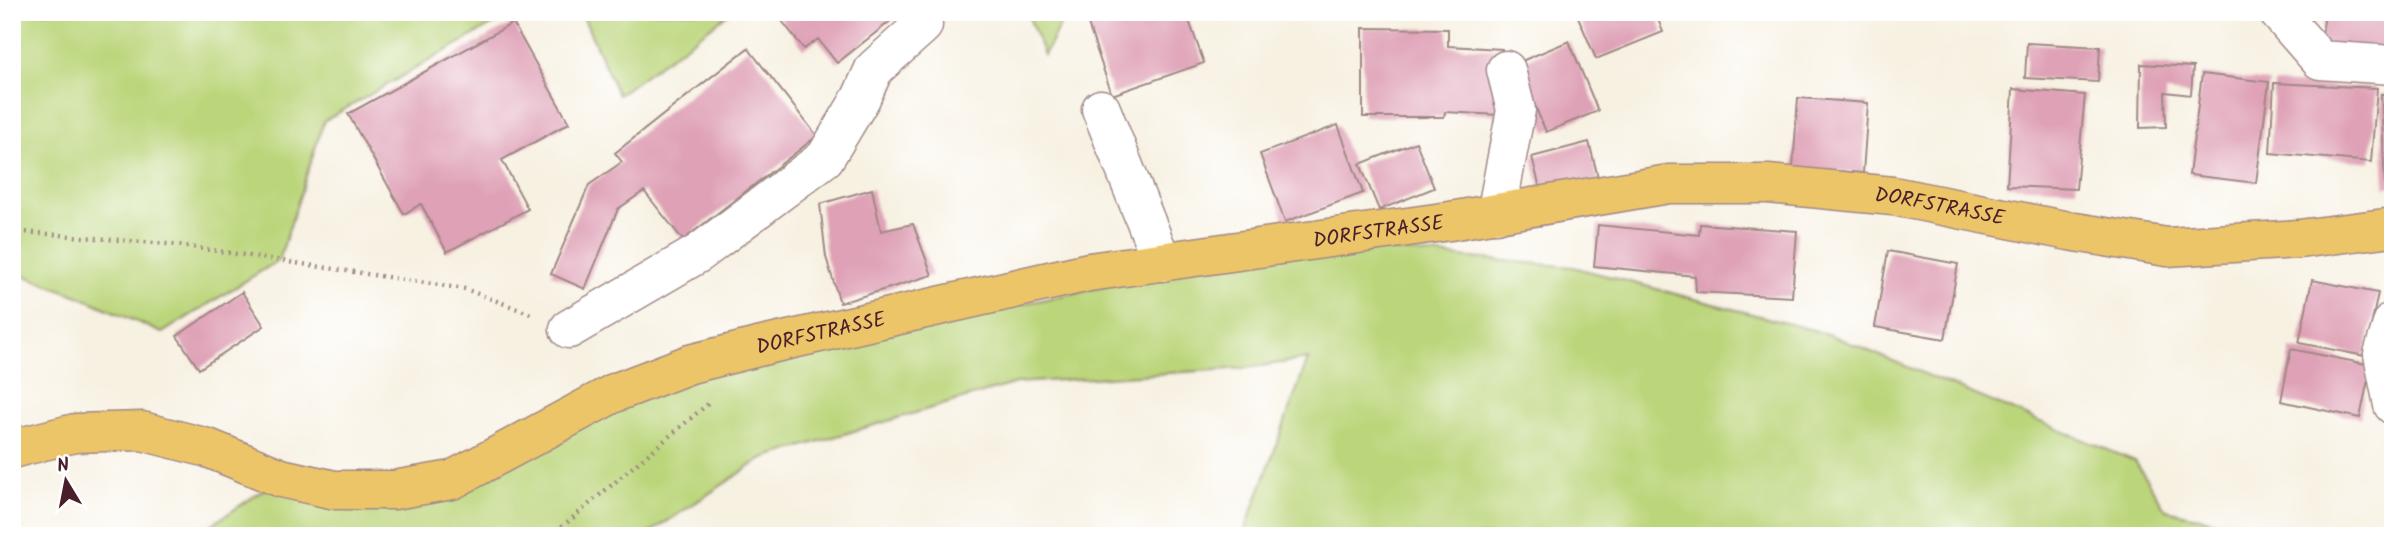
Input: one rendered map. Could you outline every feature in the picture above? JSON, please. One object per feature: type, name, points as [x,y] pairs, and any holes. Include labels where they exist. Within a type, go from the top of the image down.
[{"type":"main road","name":"DORFSTRASSE","points":[[12,449],[75,433],[142,430],[208,448],[281,478],[335,490],[394,491],[452,480],[614,393],[690,364],[1089,272],[1496,214],[1669,184],[1768,184],[1893,196],[2068,231],[2167,247],[2299,239],[2393,227]]},
{"type":"street","points":[[2278,12],[2320,60],[2393,65]]},
{"type":"street","points":[[569,329],[699,253],[825,158],[861,98],[874,69],[923,25]]},
{"type":"street","points":[[1496,214],[1516,110],[1506,70]]},
{"type":"street","points":[[1101,109],[1162,262]]},
{"type":"street","points":[[2393,321],[2383,354],[2393,405]]},
{"type":"path","points":[[12,231],[178,245],[465,289],[569,329]]},
{"type":"path","points":[[551,536],[710,403]]},
{"type":"green space","points":[[12,12],[514,12],[324,121],[279,260],[162,333],[81,297],[12,271]]},
{"type":"green space","points":[[581,12],[731,12],[618,95]]},
{"type":"green space","points":[[1027,12],[1067,12],[1044,55]]},
{"type":"green space","points":[[1303,243],[1573,267],[1828,334],[2135,461],[2166,510],[2279,536],[1243,536],[1308,359],[1246,368],[1016,383],[763,458],[645,536],[195,536],[281,478],[394,490],[614,393]]},
{"type":"building","points":[[775,12],[902,12],[837,63],[818,39],[804,49]]},
{"type":"building","points":[[1122,12],[1186,12],[1204,63],[1112,95],[1088,24]]},
{"type":"building","points":[[1576,12],[1655,12],[1663,32],[1596,59]]},
{"type":"building","points":[[2325,12],[2393,12],[2392,51],[2321,43]]},
{"type":"building","points":[[513,23],[569,123],[502,160],[528,209],[447,252],[421,204],[404,214],[348,114]]},
{"type":"building","points":[[1363,28],[1448,29],[1448,46],[1502,49],[1499,115],[1445,112],[1444,117],[1363,117]]},
{"type":"building","points":[[1569,41],[1598,111],[1546,132],[1517,63]]},
{"type":"building","points":[[2027,43],[2100,47],[2098,82],[2025,78]]},
{"type":"building","points":[[748,48],[817,136],[683,240],[644,191],[618,209],[585,289],[551,274],[589,185],[622,162],[615,153]]},
{"type":"building","points":[[2141,64],[2193,67],[2191,95],[2165,92],[2166,127],[2140,128]]},
{"type":"building","points":[[2202,74],[2269,82],[2256,183],[2189,175]]},
{"type":"building","points":[[2274,83],[2377,88],[2371,162],[2270,153]]},
{"type":"building","points":[[2013,89],[2085,95],[2076,189],[2007,186]]},
{"type":"building","points":[[2381,94],[2393,94],[2393,186],[2385,187]]},
{"type":"building","points":[[1798,98],[1868,103],[1863,173],[1793,168]]},
{"type":"building","points":[[1338,125],[1363,193],[1285,222],[1260,154]]},
{"type":"building","points":[[1416,142],[1434,188],[1379,210],[1360,164]]},
{"type":"building","points":[[1589,142],[1599,181],[1542,196],[1532,157]]},
{"type":"building","points":[[872,189],[881,231],[913,224],[932,275],[840,303],[826,257],[820,204]]},
{"type":"building","points":[[1700,224],[1797,231],[1792,297],[1696,292],[1695,276],[1594,266],[1598,225],[1699,235]]},
{"type":"building","points":[[1888,251],[1958,264],[1945,339],[1875,327]]},
{"type":"building","points":[[2312,280],[2378,293],[2365,356],[2299,343]]},
{"type":"building","points":[[242,292],[264,326],[199,369],[177,336]]},
{"type":"building","points":[[2291,349],[2371,365],[2360,418],[2281,401]]}]
